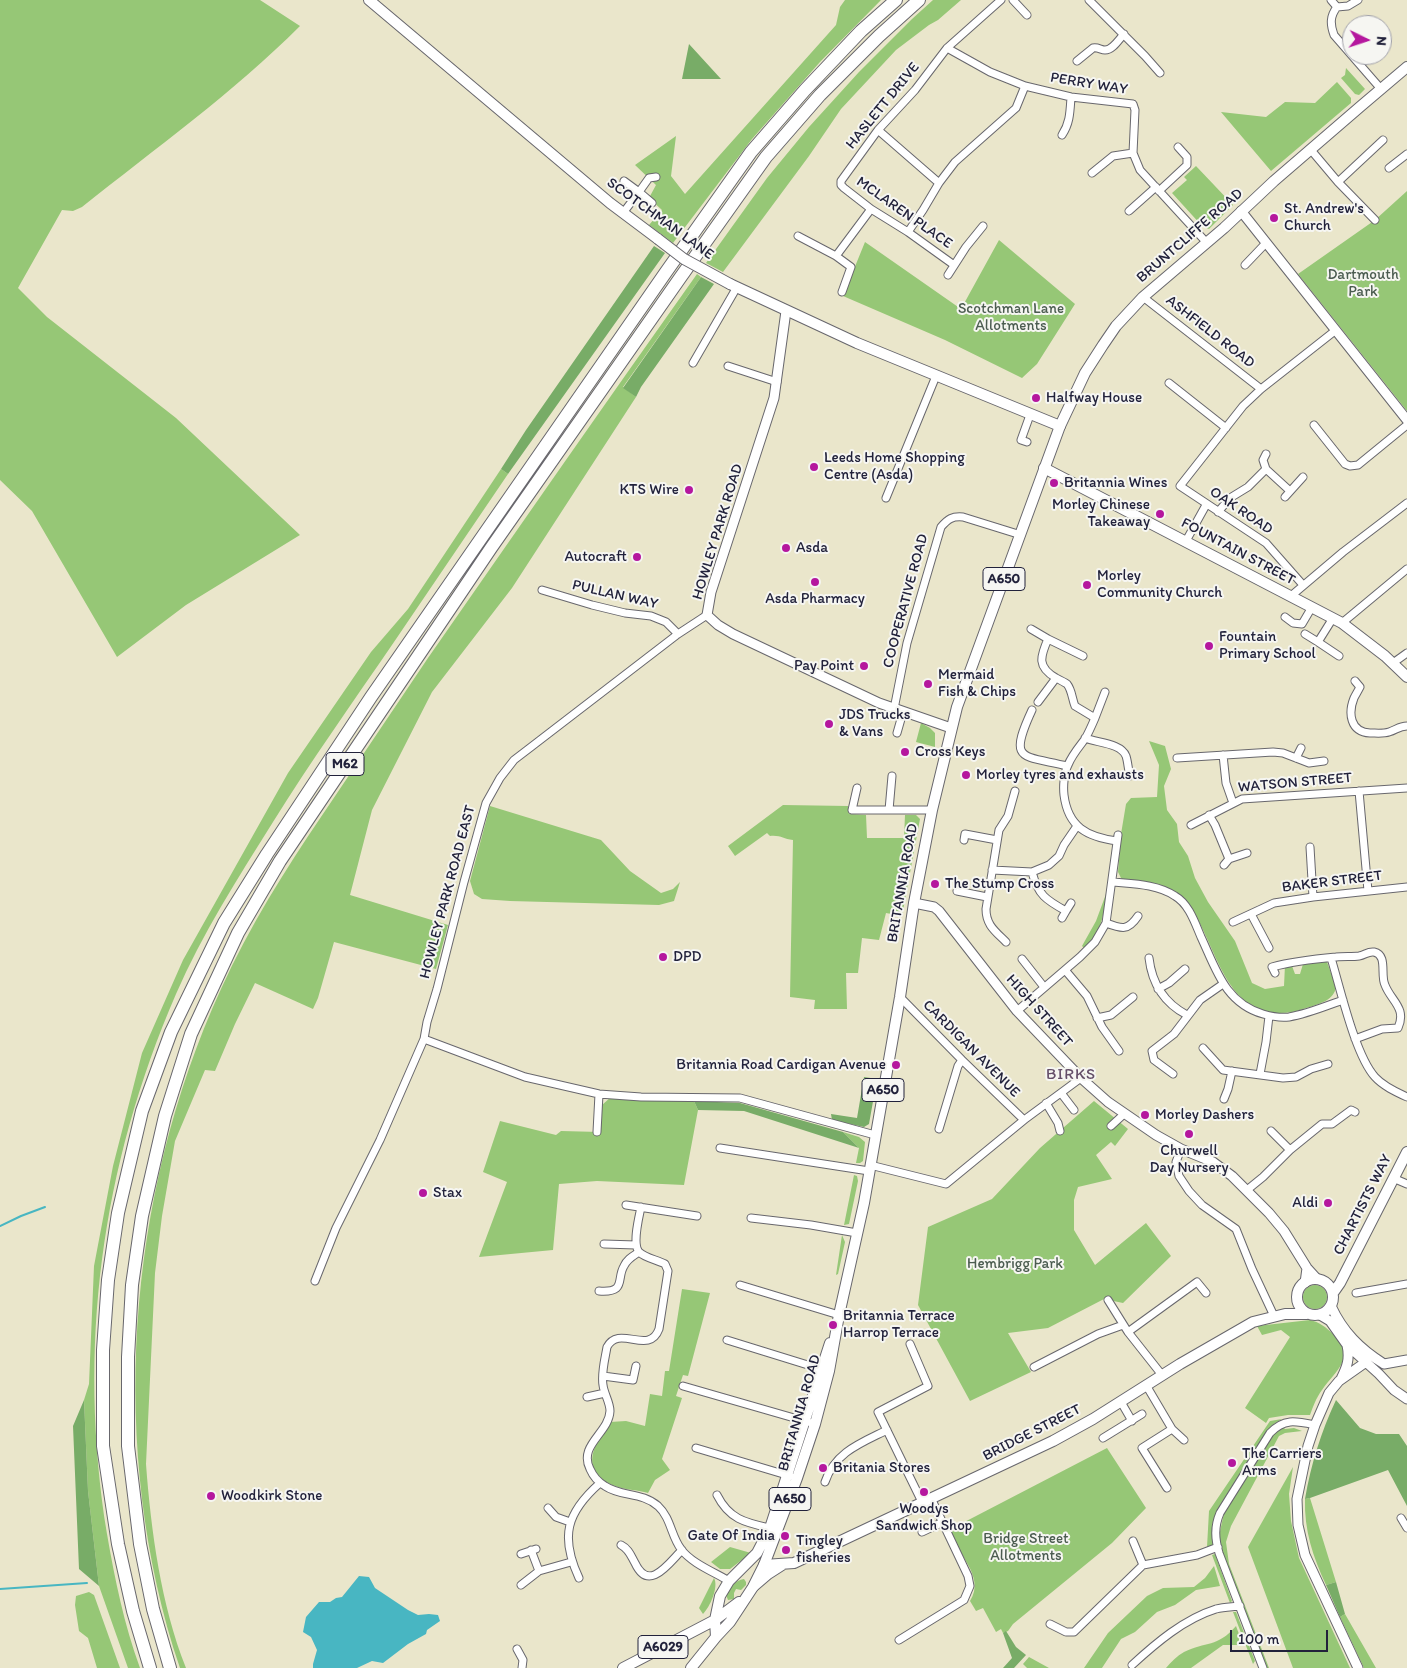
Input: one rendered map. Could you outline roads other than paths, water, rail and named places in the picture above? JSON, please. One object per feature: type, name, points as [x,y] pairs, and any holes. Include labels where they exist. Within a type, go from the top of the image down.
[{"type":"highway","name":"M62","points":[[150,1668],[133,1611],[118,1544],[103,1446],[103,1350],[108,1280],[118,1212],[142,1111],[171,1032],[224,923],[267,854],[382,682],[660,280],[751,152],[860,30],[896,0]]},
{"type":"highway","name":"M62","points":[[170,1668],[153,1609],[140,1544],[128,1446],[128,1357],[132,1285],[142,1216],[165,1116],[191,1034],[238,933],[280,861],[490,548],[680,278],[766,157],[840,75],[919,0]]},
{"type":"main road","name":"SCOTCHMAN LANE","points":[[369,0],[623,213],[684,259],[733,286],[857,343],[1060,426]]},
{"type":"main road","name":"BRUNTCLIFFE ROAD","points":[[1044,468],[1060,426],[1085,373],[1116,326],[1143,297],[1407,67]]},
{"type":"main road","name":"BRITANNIA ROAD","points":[[745,1598],[764,1565],[772,1541],[774,1529],[810,1423],[839,1315],[870,1168],[900,997],[914,903],[932,810],[951,728],[1044,468]]},
{"type":"main road","name":"FOUNTAIN STREET","points":[[1044,468],[1337,621],[1393,663],[1407,677]]},
{"type":"main road","name":"CHARTISTS WAY","points":[[1333,1293],[1407,1152]]},
{"type":"main road","name":"CHARTISTS WAY","points":[[1319,1280],[1333,1279],[1345,1273]]},
{"type":"main road","points":[[1319,1280],[1327,1284],[1333,1293],[1331,1306],[1328,1310],[1320,1315],[1307,1314],[1302,1310],[1298,1302],[1298,1292],[1305,1283],[1319,1280]]},
{"type":"main road","points":[[1286,1314],[1298,1302]]},
{"type":"main road","name":"BRIDGE STREET","points":[[738,1572],[764,1565],[794,1563],[1068,1433],[1253,1322],[1286,1314],[1307,1314]]},
{"type":"main road","name":"BRITANNIA ROAD","points":[[728,1581],[757,1553],[774,1529]]},
{"type":"main road","points":[[772,1541],[774,1553],[778,1561],[783,1564]]},
{"type":"main road","name":"BRIDGE STREET","points":[[753,1587],[783,1564]]},
{"type":"main road","points":[[738,1572],[751,1578],[753,1587]]},
{"type":"main road","name":"A650","points":[[716,1636],[715,1620],[720,1596],[728,1581]]},
{"type":"main road","points":[[720,1596],[725,1606],[732,1606]]},
{"type":"main road","name":"A6029","points":[[703,1626],[720,1596]]},
{"type":"main road","points":[[715,1620],[745,1598]]},
{"type":"main road","name":"A650","points":[[691,1668],[716,1636],[730,1622],[745,1598]]},
{"type":"main road","name":"A6029","points":[[623,1668],[715,1620]]},
{"type":"street","name":"HASLETT DRIVE","points":[[841,181],[878,130],[915,90],[947,48],[1001,0]]},
{"type":"street","points":[[1013,0],[1027,15]]},
{"type":"street","points":[[1089,0],[1160,73]]},
{"type":"street","points":[[1332,0],[1337,7]]},
{"type":"street","points":[[1358,0],[1348,6],[1337,7],[1332,14],[1330,24],[1334,35],[1381,89]]},
{"type":"street","points":[[1077,61],[1093,48],[1096,47],[1104,50],[1111,48],[1124,34]]},
{"type":"street","name":"PERRY WAY","points":[[947,48],[990,72],[1025,86],[1071,97],[1133,104],[1135,110],[1133,153]]},
{"type":"street","points":[[908,232],[939,183],[955,162],[1016,108],[1025,86]]},
{"type":"street","points":[[1062,135],[1067,128],[1070,118],[1071,97]]},
{"type":"street","points":[[878,130],[939,183]]},
{"type":"street","points":[[1338,182],[1383,140]]},
{"type":"street","points":[[1129,211],[1187,166],[1187,157],[1178,147]]},
{"type":"street","points":[[1311,150],[1338,182],[1375,220]]},
{"type":"street","points":[[1092,173],[1113,156],[1133,153],[1140,170],[1207,243]]},
{"type":"street","points":[[1389,168],[1407,154]]},
{"type":"street","points":[[623,213],[650,178],[656,177]]},
{"type":"street","points":[[624,181],[652,203]]},
{"type":"street","name":"MCLAREN PLACE","points":[[841,181],[841,185],[844,188],[871,209],[908,232],[954,265]]},
{"type":"street","points":[[836,256],[871,209]]},
{"type":"street","points":[[1241,212],[1407,420]]},
{"type":"street","name":"MCLAREN PLACE","points":[[948,275],[983,226]]},
{"type":"street","points":[[798,236],[836,256],[851,267],[842,292]]},
{"type":"street","points":[[1245,265],[1266,243]]},
{"type":"street","points":[[693,363],[733,286]]},
{"type":"street","name":"ASHFIELD ROAD","points":[[1143,297],[1261,388]]},
{"type":"street","name":"HOWLEY PARK ROAD","points":[[786,311],[774,398],[711,592],[707,615],[718,625],[733,634],[839,685],[898,710],[951,728]]},
{"type":"street","points":[[1169,383],[1226,428],[1243,406],[1261,388],[1336,330]]},
{"type":"street","points":[[728,366],[777,382]]},
{"type":"street","points":[[886,498],[936,376]]},
{"type":"street","points":[[1027,442],[1021,440],[1030,414]]},
{"type":"street","points":[[1314,425],[1345,464],[1354,466],[1407,425]]},
{"type":"street","name":"OAK ROAD","points":[[1226,428],[1180,486],[1266,544],[1303,585]]},
{"type":"street","points":[[1266,454],[1263,460],[1266,469],[1288,494],[1303,477]]},
{"type":"street","points":[[1218,512],[1230,498],[1248,487],[1266,469]]},
{"type":"street","points":[[1290,596],[1407,503]]},
{"type":"street","points":[[1186,541],[1206,504]]},
{"type":"street","name":"COOPERATIVE ROAD","points":[[897,733],[898,710],[907,643],[940,527],[948,519],[956,516],[1021,535]]},
{"type":"street","points":[[1318,642],[1337,621],[1407,569]]},
{"type":"street","name":"PULLAN WAY","points":[[542,590],[625,613],[652,616],[666,622],[678,634]]},
{"type":"street","points":[[1285,617],[1293,623],[1302,624],[1312,607]]},
{"type":"street","name":"HOWLEY PARK ROAD EAST","points":[[315,1281],[336,1228],[380,1140],[424,1039],[486,803],[500,778],[517,758],[678,634],[707,615]]},
{"type":"street","points":[[1030,629],[1084,656]]},
{"type":"street","points":[[1304,634],[1340,656]]},
{"type":"street","points":[[1048,639],[1042,653],[1044,669],[1066,683],[1071,690],[1075,706],[1095,718]]},
{"type":"street","points":[[1393,663],[1407,653]]},
{"type":"street","points":[[1038,702],[1056,678]]},
{"type":"street","points":[[1356,682],[1360,687],[1354,699],[1352,722],[1357,729],[1367,733],[1386,733],[1398,727],[1407,726]]},
{"type":"street","points":[[1017,1011],[1095,942],[1106,923],[1117,838],[1096,837],[1077,826],[1069,815],[1063,787],[1067,766],[1085,738],[1105,692]]},
{"type":"street","points":[[1032,710],[1020,739],[1020,747],[1023,754],[1031,759],[1067,766]]},
{"type":"street","points":[[1085,738],[1094,742],[1114,745],[1121,749],[1126,755],[1124,767],[1130,776]]},
{"type":"street","points":[[1296,758],[1301,748]]},
{"type":"street","points":[[1177,758],[1273,752],[1283,753],[1309,763],[1324,761]]},
{"type":"street","points":[[1224,755],[1226,784],[1233,803]]},
{"type":"street","points":[[890,810],[892,776]]},
{"type":"street","points":[[857,788],[852,810],[932,810]]},
{"type":"street","name":"WATSON STREET","points":[[1191,825],[1242,799],[1407,788]]},
{"type":"street","points":[[1006,942],[986,919],[987,897],[999,830],[1008,816],[1015,791]]},
{"type":"street","points":[[1359,791],[1368,891]]},
{"type":"street","points":[[1209,815],[1215,825],[1226,862],[1248,853]]},
{"type":"street","points":[[992,870],[1032,872],[1049,866],[1059,856],[1077,826]]},
{"type":"street","points":[[964,840],[965,834],[997,840]]},
{"type":"street","points":[[1310,847],[1314,896]]},
{"type":"street","points":[[1032,872],[1036,886],[1041,894],[1066,911]]},
{"type":"street","points":[[1112,882],[1158,888],[1176,896],[1195,921],[1223,984],[1236,1000],[1252,1011],[1269,1016],[1287,1017],[1343,1000]]},
{"type":"street","name":"BAKER STREET","points":[[1233,922],[1274,903],[1314,896],[1407,887]]},
{"type":"street","points":[[957,891],[987,897]]},
{"type":"street","name":"HIGH STREET","points":[[914,903],[934,906],[939,911],[1017,1011],[1081,1078],[1124,1114],[1165,1141],[1223,1168],[1247,1190],[1284,1231],[1307,1268],[1319,1280]]},
{"type":"street","points":[[1062,918],[1071,903]]},
{"type":"street","points":[[1250,914],[1268,948]]},
{"type":"street","points":[[1106,923],[1126,928],[1138,916]]},
{"type":"street","points":[[1275,973],[1272,966],[1293,961],[1358,956],[1370,952],[1377,953],[1382,958],[1384,983],[1389,994],[1403,1004],[1406,1012],[1398,1028],[1382,1029],[1355,1039]]},
{"type":"street","points":[[1149,958],[1152,976],[1164,998],[1176,1009],[1187,1015]]},
{"type":"street","points":[[1331,958],[1355,1039],[1366,1064],[1374,1076],[1390,1089],[1407,1097]]},
{"type":"street","points":[[1022,959],[1044,987]]},
{"type":"street","points":[[1158,989],[1185,969]]},
{"type":"street","points":[[1065,970],[1088,996],[1102,1027],[1119,1051]]},
{"type":"street","points":[[1173,1074],[1154,1060],[1152,1052],[1174,1034],[1200,1000],[1223,984]]},
{"type":"street","points":[[1097,1018],[1111,1015],[1133,996]]},
{"type":"street","name":"CARDIGAN AVENUE","points":[[900,997],[1024,1120]]},
{"type":"street","points":[[1260,1074],[1269,1016]]},
{"type":"street","points":[[424,1039],[525,1077],[599,1094],[641,1097],[740,1098],[875,1135]]},
{"type":"street","points":[[1204,1048],[1223,1070],[1260,1074],[1270,1078],[1296,1076],[1328,1064]]},
{"type":"street","points":[[939,1129],[958,1066],[962,1060]]},
{"type":"street","points":[[1224,1099],[1232,1071]]},
{"type":"street","points":[[720,1148],[870,1168],[946,1184],[1024,1120],[1081,1078]]},
{"type":"street","points":[[1062,1093],[1074,1110]]},
{"type":"street","points":[[597,1132],[599,1094]]},
{"type":"street","points":[[1046,1104],[1060,1131]]},
{"type":"street","points":[[1247,1190],[1264,1177],[1290,1150],[1322,1124],[1332,1124],[1351,1110],[1355,1112]]},
{"type":"street","points":[[1112,1126],[1124,1114]]},
{"type":"street","points":[[1271,1131],[1290,1150]]},
{"type":"street","points":[[1181,1149],[1176,1162],[1179,1176],[1189,1191],[1202,1204],[1236,1229],[1274,1316]]},
{"type":"street","points":[[1393,1178],[1407,1184]]},
{"type":"street","points":[[626,1204],[697,1216]]},
{"type":"street","points":[[599,1291],[615,1289],[621,1280],[622,1267],[638,1248],[641,1207]]},
{"type":"street","points":[[751,1218],[857,1233]]},
{"type":"street","points":[[604,1244],[638,1248],[666,1266],[668,1271],[657,1334],[646,1341],[612,1340],[607,1347],[603,1386],[609,1405],[609,1417],[590,1446],[587,1462],[591,1473],[600,1483],[614,1491],[649,1500],[657,1505],[668,1519],[682,1550],[691,1559],[728,1581]]},
{"type":"street","points":[[1305,1283],[1307,1268]]},
{"type":"street","points":[[1128,1332],[1197,1282],[1206,1293]]},
{"type":"street","points":[[1356,1293],[1407,1284]]},
{"type":"street","points":[[740,1285],[839,1315]]},
{"type":"street","points":[[1108,1300],[1128,1332],[1162,1376]]},
{"type":"street","points":[[1331,1306],[1350,1342],[1348,1363],[1339,1381]]},
{"type":"street","points":[[1320,1315],[1330,1322],[1361,1352],[1363,1362],[1407,1399]]},
{"type":"street","points":[[1034,1368],[1098,1334],[1123,1324]]},
{"type":"street","points":[[727,1340],[825,1370]]},
{"type":"street","points":[[1350,1342],[1384,1364],[1407,1360]]},
{"type":"street","points":[[899,1640],[964,1600],[970,1586],[968,1576],[943,1522],[927,1500],[878,1412],[928,1386],[910,1344]]},
{"type":"street","points":[[1358,1668],[1305,1555],[1298,1525],[1297,1499],[1308,1446],[1329,1393],[1339,1381],[1363,1362]]},
{"type":"street","points":[[1379,1374],[1384,1364]]},
{"type":"street","points":[[603,1376],[633,1380],[636,1366]]},
{"type":"street","points":[[1146,1385],[1172,1429],[1184,1440]]},
{"type":"street","points":[[682,1386],[810,1423]]},
{"type":"street","points":[[587,1397],[605,1393]]},
{"type":"street","points":[[1121,1402],[1132,1420]]},
{"type":"street","points":[[1103,1438],[1142,1414]]},
{"type":"street","points":[[1261,1667],[1218,1547],[1216,1524],[1220,1513],[1275,1427],[1291,1421],[1315,1425]]},
{"type":"street","points":[[1167,1488],[1142,1448],[1172,1429]]},
{"type":"street","points":[[825,1482],[828,1473],[845,1452],[887,1430]]},
{"type":"street","points":[[696,1448],[792,1477]]},
{"type":"street","points":[[579,1578],[571,1562],[568,1540],[570,1522],[583,1500],[600,1483]]},
{"type":"street","points":[[717,1495],[722,1506],[730,1514],[742,1521],[774,1529]]},
{"type":"street","points":[[548,1508],[556,1517],[570,1522]]},
{"type":"street","points":[[1401,1518],[1407,1528]]},
{"type":"street","points":[[922,1532],[943,1522]]},
{"type":"street","points":[[1133,1541],[1143,1565]]},
{"type":"street","points":[[621,1545],[629,1551],[638,1570],[644,1575],[650,1576],[656,1575],[663,1570],[682,1550]]},
{"type":"street","points":[[1050,1624],[1066,1632],[1074,1632],[1143,1565],[1198,1556],[1218,1547]]},
{"type":"street","points":[[520,1554],[534,1550],[539,1570]]},
{"type":"street","points":[[521,1585],[539,1570],[571,1562]]},
{"type":"street","points":[[1132,1665],[1158,1642],[1197,1618],[1217,1609],[1240,1606]]},
{"type":"street","points":[[517,1649],[523,1660],[522,1668]]},
{"type":"water","points":[[359,1576],[369,1577],[375,1588],[408,1610],[418,1615],[438,1615],[440,1621],[427,1630],[426,1634],[408,1644],[383,1663],[372,1661],[357,1668],[313,1668],[317,1650],[311,1637],[303,1632],[306,1617],[319,1602],[330,1602],[342,1597]]},
{"type":"waterway","points":[[0,1226],[45,1207]]},
{"type":"waterway","points":[[0,1589],[87,1583]]},
{"type":"place","name":"St. Andrew's Church","points":[[1274,218]]},
{"type":"place","name":"Halfway House","points":[[1036,398]]},
{"type":"place","name":"Leeds Home Shopping Centre (Asda)","points":[[814,467]]},
{"type":"place","name":"Britannia Wines","points":[[1054,483]]},
{"type":"place","name":"KTS Wire","points":[[689,490]]},
{"type":"place","name":"Morley Chinese Takeaway","points":[[1160,514]]},
{"type":"place","name":"Asda","points":[[786,548]]},
{"type":"place","name":"Autocraft","points":[[637,557]]},
{"type":"place","name":"Asda Pharmacy","points":[[815,582]]},
{"type":"place","name":"Morley Community Church","points":[[1087,585]]},
{"type":"place","name":"Fountain Primary School","points":[[1209,646]]},
{"type":"place","name":"Pay Point","points":[[864,666]]},
{"type":"place","name":"Mermaid Fish & Chips","points":[[928,684]]},
{"type":"place","name":"JDS Trucks & Vans","points":[[829,724]]},
{"type":"place","name":"Cross Keys","points":[[905,752]]},
{"type":"place","name":"Morley tyres and exhausts","points":[[966,775]]},
{"type":"place","name":"The Stump Cross","points":[[935,884]]},
{"type":"place","name":"DPD","points":[[663,957]]},
{"type":"place","name":"Britannia Road Cardigan Avenue","points":[[896,1065]]},
{"type":"place","name":"Morley Dashers","points":[[1145,1115]]},
{"type":"place","name":"Churwell Day Nursery","points":[[1189,1134]]},
{"type":"place","name":"Stax","points":[[423,1193]]},
{"type":"place","name":"Aldi","points":[[1328,1203]]},
{"type":"place","name":"Britannia Terrace Harrop Terrace","points":[[833,1325]]},
{"type":"place","name":"The Carriers Arms","points":[[1232,1463]]},
{"type":"place","name":"Britania Stores","points":[[823,1468]]},
{"type":"place","name":"Woodys Sandwich Shop","points":[[924,1492]]},
{"type":"place","name":"Woodkirk Stone","points":[[211,1496]]},
{"type":"place","name":"Gate Of India","points":[[785,1536]]},
{"type":"place","name":"Tingley fisheries","points":[[786,1550]]},
{"type":"district","name":"BIRKS","points":[[1071,1075]]},
{"type":"park label","name":"Dartmouth Park","points":[[1363,284]]},
{"type":"park label","name":"Scotchman Lane Allotments","points":[[1011,318]]},
{"type":"park label","name":"Hembrigg Park","points":[[1015,1264]]},
{"type":"park label","name":"Bridge Street Allotments","points":[[1026,1548]]}]
